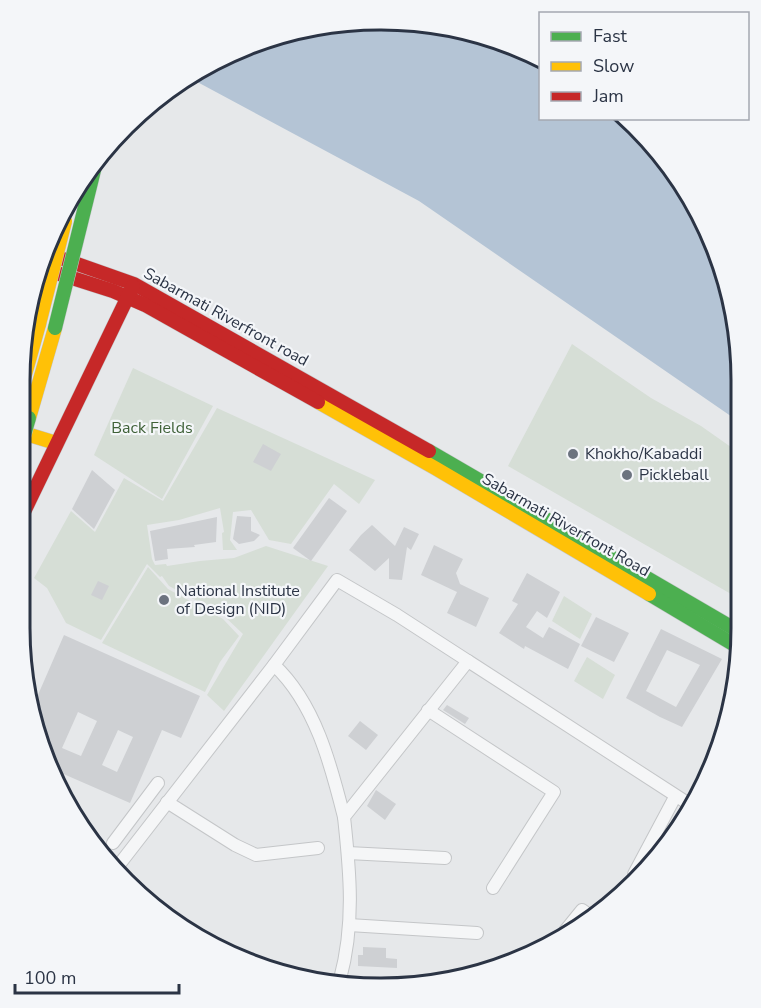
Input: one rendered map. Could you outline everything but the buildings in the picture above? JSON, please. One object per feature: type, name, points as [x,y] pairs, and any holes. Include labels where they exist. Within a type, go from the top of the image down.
[{"type":"street","points":[[30,415],[55,328],[91,184]]},
{"type":"street","points":[[32,351],[59,241]]},
{"type":"street","name":"Sabarmati Riverfront road","points":[[53,256],[131,290],[379,429]]},
{"type":"street","name":"Sabarmati Riverfront road","points":[[49,269],[131,290]]},
{"type":"street","points":[[30,499],[131,290]]},
{"type":"street","name":"Sabarmati Riverfront Road","points":[[379,429],[731,627]]},
{"type":"street","name":"Sabarmati Riverfront Road","points":[[379,429],[730,642]]},
{"type":"street","points":[[30,442],[56,443]]},
{"type":"street","points":[[121,863],[337,580],[397,615],[685,802]]},
{"type":"street","points":[[344,817],[468,661]]},
{"type":"street","points":[[274,665],[286,676],[307,709],[331,768],[344,817],[351,879],[349,925],[341,976]]},
{"type":"street","points":[[428,710],[554,792],[493,888]]},
{"type":"street","points":[[113,843],[158,783]]},
{"type":"street","points":[[640,863],[675,797]]},
{"type":"street","points":[[167,802],[235,845],[256,855],[318,848]]},
{"type":"street","points":[[348,853],[445,858]]},
{"type":"street","points":[[574,919],[582,910],[585,912]]},
{"type":"street","points":[[349,925],[477,933]]},
{"type":"green space","points":[[572,344],[651,398],[701,426],[731,447],[731,594],[508,466]]},
{"type":"green space","name":"Back Fields","points":[[133,368],[213,406],[162,499],[94,455]]},
{"type":"green space","points":[[217,408],[375,480],[359,504],[334,484],[291,544],[269,540],[251,510],[233,512],[230,540],[237,550],[223,550],[222,533],[224,532],[220,508],[179,520],[147,525],[155,565],[166,564],[167,566],[234,558],[266,546],[328,566],[224,711],[207,695],[243,634],[222,614],[169,586],[162,576],[160,577],[147,564],[101,640],[66,623],[47,588],[34,578],[71,511],[95,532],[124,478],[163,501]]},
{"type":"green space","points":[[148,567],[168,589],[223,619],[239,636],[220,662],[205,692],[102,643]]},
{"type":"green space","points":[[564,596],[592,614],[580,639],[552,621]]},
{"type":"green space","points":[[587,657],[615,675],[603,699],[574,681]]},
{"type":"water","points":[[380,30],[426,33],[471,42],[539,68],[539,120],[615,120],[659,167],[684,205],[704,246],[724,312],[730,358],[731,416],[419,201],[197,82],[225,66],[290,42],[335,33]]},
{"type":"traffic: fast","points":[[55,328],[91,184]]},
{"type":"traffic: fast","points":[[429,451],[731,627]]},
{"type":"traffic: fast","points":[[649,594],[730,642]]},
{"type":"traffic: slow","points":[[39,324],[61,236]]},
{"type":"traffic: slow","points":[[32,350],[39,324]]},
{"type":"traffic: slow","points":[[30,415],[55,328]]},
{"type":"traffic: slow","points":[[318,402],[649,594]]},
{"type":"traffic: slow","points":[[30,435],[56,443]]},
{"type":"traffic: jam","points":[[60,258],[134,284],[429,451]]},
{"type":"traffic: jam","points":[[48,270],[113,291],[145,305],[318,402]]},
{"type":"traffic: jam","points":[[30,499],[133,286]]},
{"type":"place","name":"Khokho/Kabaddi","points":[[573,454]]},
{"type":"place","name":"Pickleball","points":[[627,475]]},
{"type":"place","name":"National Institute of Design (NID)","points":[[164,600]]}]
